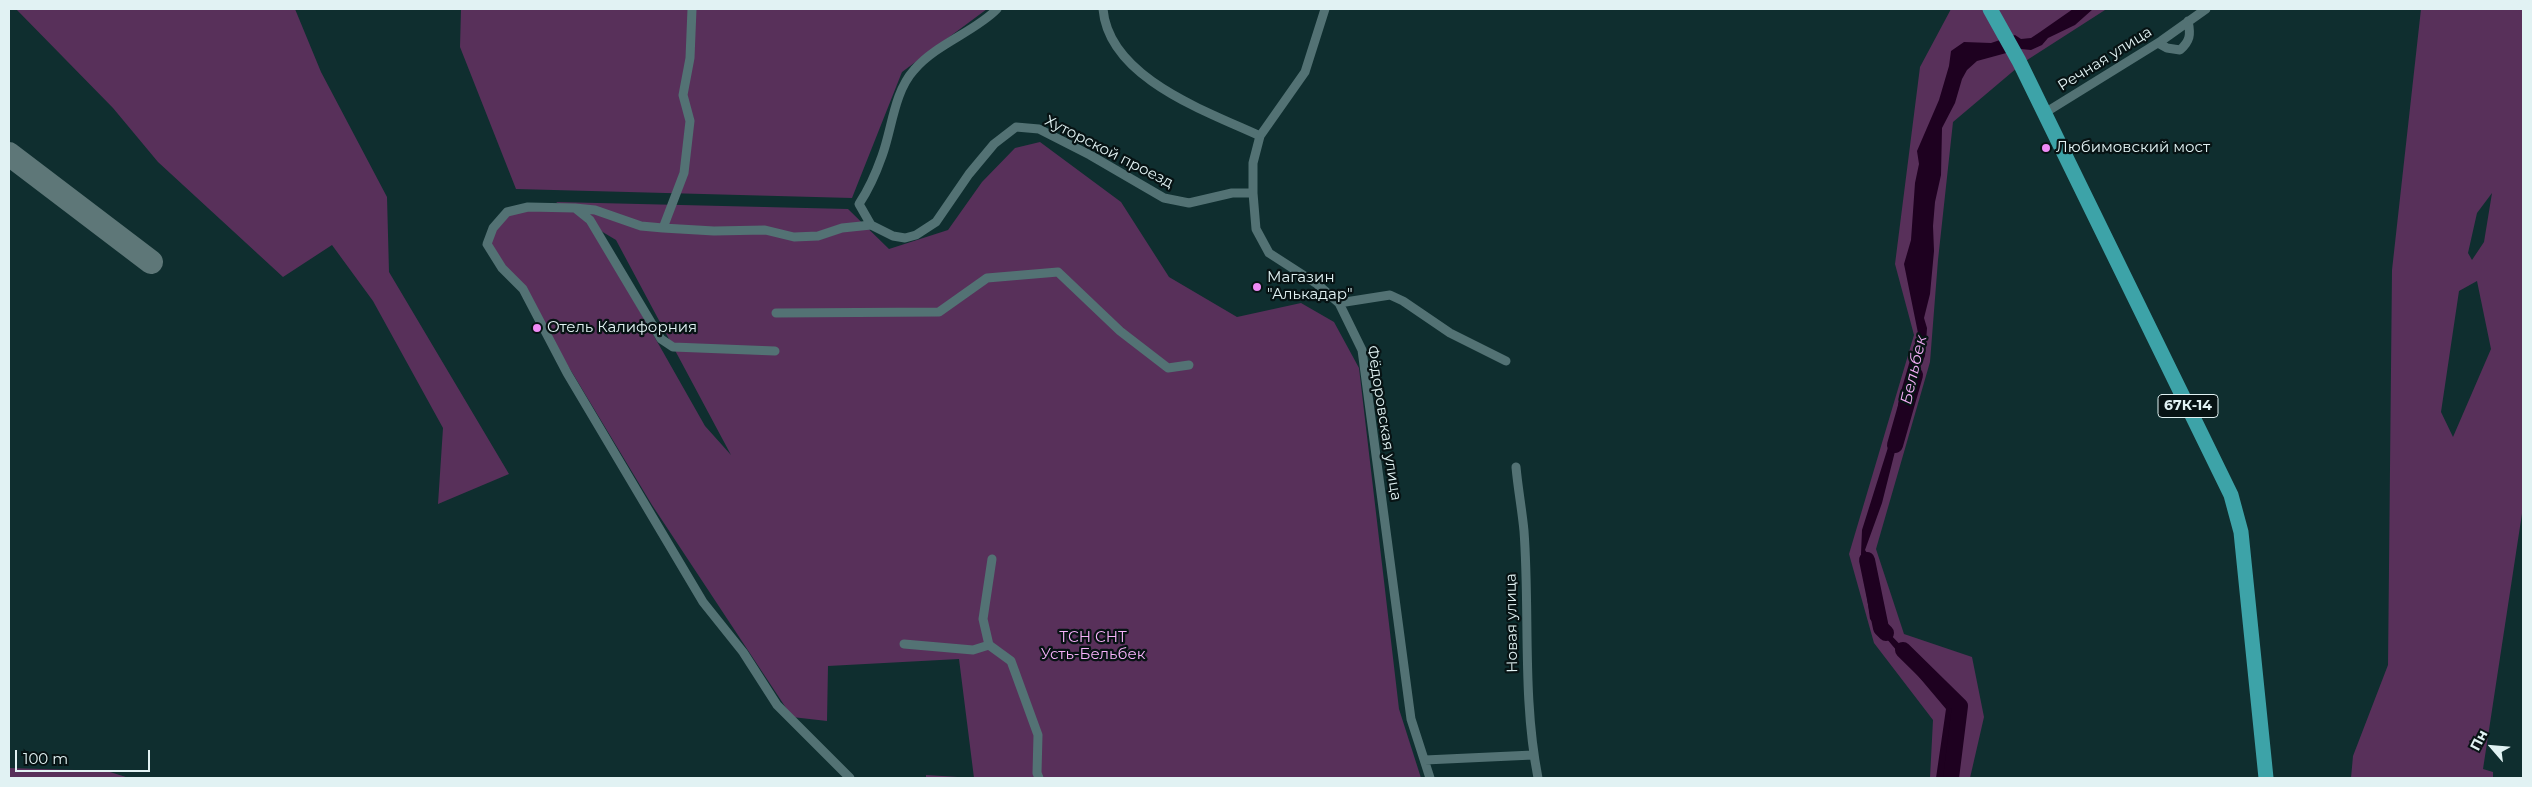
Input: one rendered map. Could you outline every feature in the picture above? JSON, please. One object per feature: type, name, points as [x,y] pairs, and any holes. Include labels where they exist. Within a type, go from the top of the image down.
[{"type":"main road","name":"67К-14","points":[[1992,12],[2019,61],[2043,114],[2072,168],[2231,495],[2241,532],[2266,778]]},
{"type":"street","points":[[663,228],[684,173],[690,121],[683,95],[690,58],[692,9]]},
{"type":"street","points":[[850,778],[777,705],[743,652],[703,602],[567,373],[523,289],[502,268],[487,244],[493,228],[507,212],[528,207],[595,210],[641,226],[714,231],[765,230],[794,237],[818,236],[842,228],[871,225],[859,204],[872,184],[883,155],[901,94],[912,71],[951,40],[997,9]]},
{"type":"street","points":[[1102,9],[1104,21],[1116,47],[1148,80],[1194,107],[1260,136]]},
{"type":"street","name":"Фёдоровская улица","points":[[1325,9],[1305,72],[1260,136],[1253,164],[1256,229],[1269,253],[1317,284],[1339,303],[1362,350],[1411,719],[1430,778]]},
{"type":"street","name":"Речная улица","points":[[2043,114],[2158,42],[2206,9]]},
{"type":"street","points":[[2158,42],[2166,48],[2180,50],[2188,42],[2190,34],[2188,21]]},
{"type":"street","name":"Хуторской проезд","points":[[871,225],[893,236],[905,238],[916,235],[936,222],[969,174],[994,144],[1016,127],[1039,128],[1090,154],[1164,198],[1189,202],[1232,193],[1253,193]]},
{"type":"street","points":[[575,208],[590,220],[661,338],[673,347],[775,351]]},
{"type":"street","points":[[776,313],[939,312],[987,278],[1058,272],[1120,331],[1168,368],[1189,364]]},
{"type":"street","points":[[1339,303],[1390,294],[1450,333],[1506,361]]},
{"type":"street","name":"Новая улица","points":[[1516,467],[1524,532],[1526,678],[1538,778]]},
{"type":"street","points":[[992,560],[983,620],[989,644],[1011,661],[1038,735],[1037,773],[1039,778]]},
{"type":"street","points":[[904,644],[972,650],[989,644]]},
{"type":"street","points":[[1425,760],[1534,755]]},
{"type":"green space","points":[[16,9],[295,9],[321,72],[387,197],[389,272],[509,474],[438,504],[443,428],[373,301],[332,245],[283,277],[158,162],[113,108]]},
{"type":"green space","points":[[461,9],[987,9],[902,72],[852,198],[516,189],[460,47]]},
{"type":"green space","points":[[1951,9],[2105,10],[2024,62],[1953,122],[1938,260],[1930,362],[1876,549],[1904,634],[1972,657],[1984,717],[1970,778],[1930,778],[1933,720],[1874,643],[1849,554],[1914,335],[1895,264],[1920,67]]},
{"type":"green space","points":[[2421,9],[2523,9],[2523,507],[2483,769],[2493,772],[2493,778],[2351,778],[2353,756],[2388,665],[2392,270]],"holes":[[[2492,193],[2484,242],[2472,260],[2468,253],[2477,213]],[[2477,281],[2491,349],[2453,437],[2441,412],[2459,291]]]},
{"type":"green space","name":"ТСН СНТ Усть-Бельбек","points":[[1040,142],[1121,202],[1169,277],[1237,317],[1301,303],[1334,322],[1359,368],[1399,709],[1421,778],[974,778],[959,659],[828,666],[827,721],[792,717],[652,505],[573,374],[490,245],[496,231],[510,215],[520,211],[530,209],[567,209],[556,202],[848,209],[889,249],[948,230],[982,182],[1015,148]],"holes":[[[591,225],[616,240],[731,455],[705,426]]]},
{"type":"green space","points":[[9,768],[107,771],[129,778],[9,778]]},
{"type":"green space","points":[[926,775],[974,778],[926,778]]},
{"type":"water","name":"Бельбек","points":[[2073,9],[2093,9],[2075,25],[2048,38],[2042,45],[2031,50],[2021,49],[1977,61],[1967,70],[1962,79],[1955,103],[1942,128],[1941,175],[1935,202],[1933,226],[1934,251],[1930,294],[1924,318],[1927,328],[1925,356],[1911,388],[1882,503],[1865,550],[1872,560],[1873,594],[1883,627],[1960,706],[1951,778],[1936,778],[1946,709],[1870,619],[1861,554],[1862,530],[1896,422],[1899,398],[1918,333],[1904,264],[1911,240],[1915,183],[1919,164],[1917,151],[1939,100],[1949,66],[1951,51],[1964,42],[1991,43],[2015,35],[2021,39],[2031,38]]},
{"type":"waterway","name":"Бельбек","points":[[1895,445],[1915,375]]},
{"type":"waterway","name":"Бельбек","points":[[1867,560],[1881,628],[1886,633]]},
{"type":"waterway","name":"Бельбек","points":[[1903,650],[1960,706],[1951,778]]},
{"type":"taxiway","points":[[9,154],[151,262]]},
{"type":"place","name":"Любимовский мост","points":[[2046,148]]},
{"type":"place","name":"Магазин \"Алькадар\"","points":[[1257,287]]},
{"type":"place","name":"Отель Калифорния","points":[[537,328]]}]
